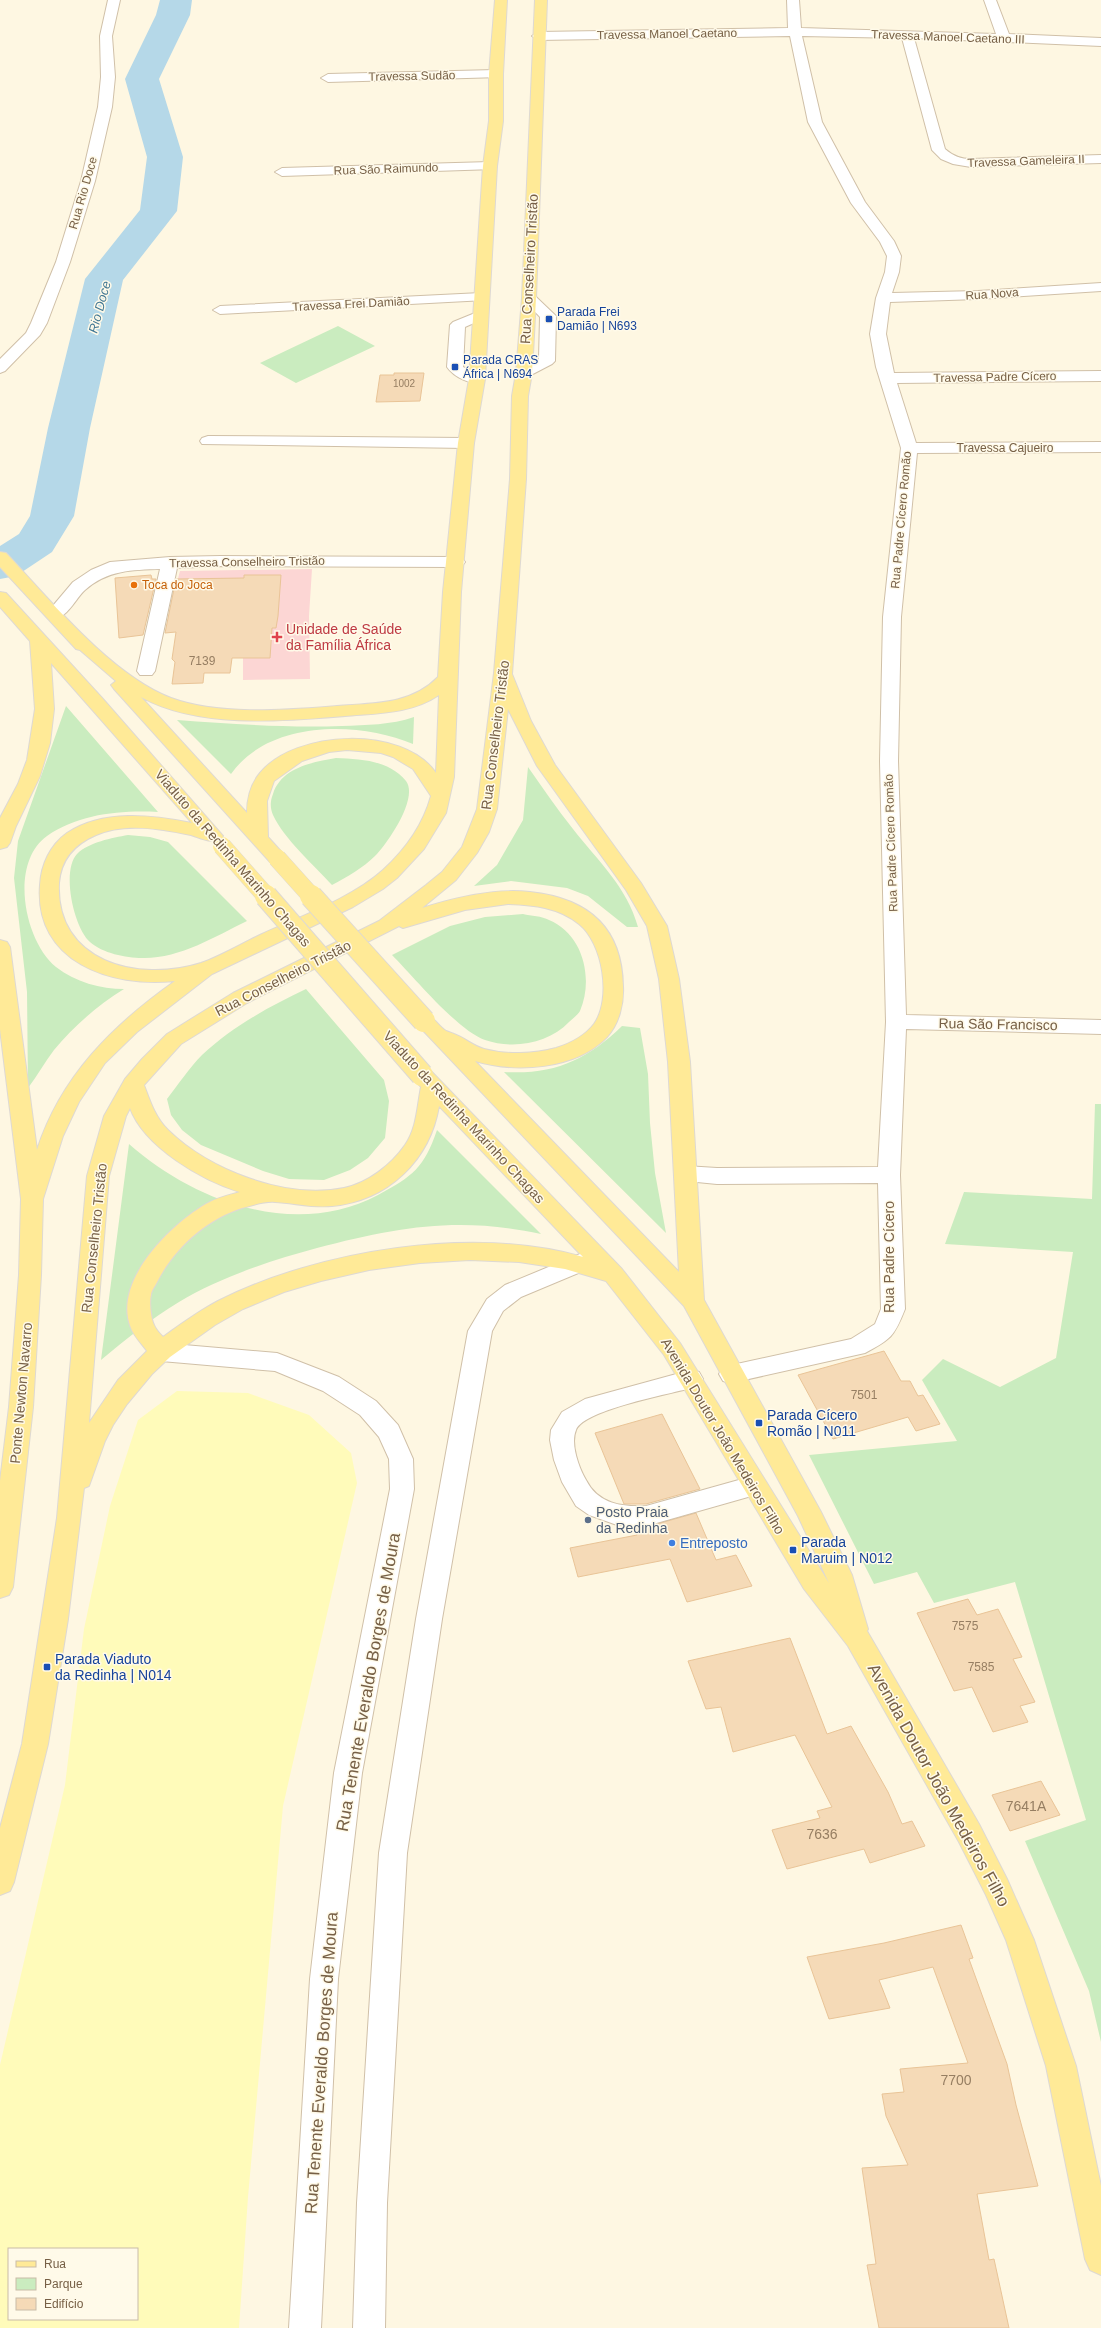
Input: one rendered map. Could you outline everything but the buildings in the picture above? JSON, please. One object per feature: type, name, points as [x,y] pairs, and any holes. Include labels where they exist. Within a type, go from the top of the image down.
[{"type":"main road","points":[[32,1199],[52,1136],[69,1100],[98,1058],[161,1001],[205,969],[346,902],[390,874],[417,845],[427,829],[441,798],[448,740],[452,592],[466,443],[476,379],[490,166],[496,121],[496,74],[501,0]]},
{"type":"main road","name":"Rua Conselheiro Tristão","points":[[69,1518],[98,1176],[115,1116],[133,1084],[149,1064],[174,1039],[204,1018],[271,982],[386,926],[434,890],[449,876],[470,849],[479,832],[491,786],[503,673],[518,479],[520,396],[524,373],[529,298],[539,73],[538,36],[541,0]]},
{"type":"main road","points":[[0,557],[51,609],[427,1024],[686,1294]]},
{"type":"main road","points":[[0,597],[18,615],[39,640],[43,670],[44,730],[31,777],[3,831],[0,843]]},
{"type":"main road","points":[[73,635],[127,680],[148,693],[165,702],[203,710],[305,714],[401,705],[435,690],[449,676]]},
{"type":"main road","name":"Viaduto da Redinha Marinho Chagas","points":[[39,640],[97,703],[426,1081],[614,1275]]},
{"type":"main road","points":[[503,673],[522,720],[546,766],[634,887],[657,926],[669,979],[678,1054],[685,1174],[686,1294]]},
{"type":"main road","points":[[259,838],[255,810],[265,778],[290,759],[310,751],[349,746],[385,748],[416,762],[431,779],[441,798]]},
{"type":"main road","points":[[205,969],[165,976],[120,973],[101,966],[78,952],[57,928],[49,889],[52,870],[58,853],[74,838],[95,829],[114,824],[156,822],[217,840]]},
{"type":"main road","points":[[386,926],[472,902],[507,897],[531,898],[559,904],[581,914],[597,928],[607,947],[614,983],[610,1015],[600,1031],[586,1043],[567,1052],[550,1057],[488,1057],[462,1048],[427,1024]]},
{"type":"main road","points":[[0,947],[32,1199]]},
{"type":"main road","points":[[133,1084],[135,1097],[146,1116],[176,1150],[198,1165],[224,1177],[276,1194],[311,1199],[333,1198],[365,1190],[390,1175],[413,1150],[422,1133],[427,1117],[426,1081]]},
{"type":"main road","points":[[161,1352],[142,1327],[139,1295],[154,1263],[186,1228],[215,1209],[241,1200],[276,1194]]},
{"type":"main road","name":"Ponte Newton Navarro","points":[[0,1587],[22,1407],[30,1275],[32,1199]]},
{"type":"main road","points":[[0,1882],[35,1744],[69,1518],[86,1458],[98,1429],[121,1395],[161,1352],[202,1322],[234,1304],[274,1287],[327,1270],[440,1252],[505,1252],[580,1263],[614,1275]]},
{"type":"main road","name":"Avenida Doutor João Medeiros Filho","points":[[614,1275],[672,1349],[753,1486],[813,1582],[857,1638],[969,1833],[997,1888],[1020,1940],[1061,2066],[1101,2259]]},
{"type":"main road","name":"Avenida Doutor João Medeiros Filho","points":[[686,1294],[809,1512],[839,1575],[857,1638]]},
{"type":"street","name":"Rua Rio Doce","points":[[0,368],[32,335],[39,323],[63,262],[88,182],[105,108],[108,77],[106,36],[114,0]]},
{"type":"street","name":"Rua Padre Cícero Romão","points":[[793,0],[795,32],[815,122],[858,203],[887,241],[894,256],[892,272],[883,298],[878,334],[888,378],[909,448],[892,617],[889,746],[896,1022]]},
{"type":"street","points":[[990,0],[1004,40]]},
{"type":"street","name":"Travessa Manoel Caetano","points":[[538,36],[795,32]]},
{"type":"street","name":"Travessa Manoel Caetano III","points":[[795,32],[907,34],[1004,40],[1101,42]]},
{"type":"street","name":"Travessa Gameleira II","points":[[907,34],[939,150],[952,160],[971,163],[1101,159]]},
{"type":"street","name":"Travessa Sudão","points":[[328,78],[496,74]]},
{"type":"street","name":"Rua São Raimundo","points":[[282,172],[490,166]]},
{"type":"street","name":"Rua Nova","points":[[883,298],[978,296],[1101,287]]},
{"type":"street","name":"Travessa Frei Damião","points":[[220,310],[481,297]]},
{"type":"street","points":[[524,373],[547,361],[548,316],[529,298]]},
{"type":"street","points":[[476,379],[459,372],[455,367],[458,325],[480,315]]},
{"type":"street","name":"Travessa Padre Cícero","points":[[888,378],[1101,376]]},
{"type":"street","points":[[208,441],[466,443]]},
{"type":"street","name":"Travessa Cajueiro","points":[[909,448],[1101,447]]},
{"type":"street","points":[[146,670],[170,562]]},
{"type":"street","name":"Travessa Conselheiro Tristão","points":[[51,609],[79,586],[97,574],[116,566],[170,562],[456,562]]},
{"type":"street","name":"Rua São Francisco","points":[[896,1022],[1101,1027]]},
{"type":"street","name":"Rua Padre Cícero","points":[[731,1374],[857,1347],[877,1336],[885,1329],[893,1309],[888,1175],[896,1022]]},
{"type":"street","points":[[685,1174],[717,1176],[888,1175]]},
{"type":"street","points":[[369,2328],[372,2203],[393,1852],[429,1618],[470,1381],[480,1331],[495,1305],[513,1291],[580,1263]]},
{"type":"street","name":"Rua Tenente Everaldo Borges de Moura","points":[[161,1352],[276,1362],[331,1384],[368,1408],[389,1432],[401,1459],[402,1489],[348,1773],[324,1979],[305,2328]]},
{"type":"street","points":[[691,1380],[589,1406],[573,1416],[563,1432],[562,1445],[575,1486],[589,1503],[609,1514],[630,1517],[646,1516],[753,1486]]},
{"type":"shaded area","name":"Unidade de Saúde da Família África","points":[[312,569],[309,616],[310,679],[243,680],[243,658],[169,613],[180,571]]},
{"type":"green space","points":[[338,326],[375,346],[296,383],[260,363]]},
{"type":"green space","points":[[66,706],[158,812],[115,813],[86,818],[59,829],[47,836],[35,848],[28,864],[25,882],[25,902],[29,921],[36,939],[45,955],[56,967],[80,981],[106,988],[124,989],[87,1016],[70,1033],[54,1050],[28,1088],[27,992],[14,878],[18,841]]},
{"type":"green space","points":[[414,717],[413,744],[391,736],[367,731],[341,729],[316,730],[291,735],[268,743],[247,756],[231,774],[177,720],[259,725],[321,726],[378,724],[396,722]]},
{"type":"green space","points":[[336,758],[364,760],[383,765],[399,774],[406,781],[409,789],[405,809],[387,842],[375,856],[360,868],[332,885],[284,833],[273,815],[271,804],[277,785],[290,772],[308,764]]},
{"type":"green space","points":[[528,767],[567,821],[611,875],[627,899],[638,927],[627,927],[588,896],[567,888],[511,881],[474,886],[497,865],[523,820]]},
{"type":"green space","points":[[128,835],[150,837],[168,842],[247,921],[196,946],[169,955],[136,958],[108,952],[95,946],[84,935],[75,912],[70,886],[72,862],[77,854],[88,846],[101,841]]},
{"type":"green space","points":[[523,914],[546,919],[561,927],[570,935],[582,958],[585,971],[586,985],[580,1011],[561,1029],[541,1040],[519,1044],[496,1043],[485,1040],[474,1034],[449,1015],[392,955],[450,926],[485,917]]},
{"type":"green space","points":[[306,989],[384,1080],[389,1101],[385,1138],[368,1158],[350,1170],[324,1180],[289,1179],[263,1171],[201,1145],[182,1130],[171,1115],[167,1099],[202,1055],[226,1035],[251,1018]]},
{"type":"green space","points":[[622,1026],[640,1028],[648,1074],[650,1123],[655,1173],[666,1233],[504,1072],[539,1071],[569,1063],[596,1048]]},
{"type":"green space","points":[[1095,1104],[1101,1104],[1101,2042],[1089,1991],[1025,1841],[1086,1820],[1015,1582],[934,1603],[917,1572],[874,1584],[809,1455],[957,1441],[922,1380],[943,1359],[1000,1387],[1056,1358],[1073,1252],[945,1244],[964,1192],[1092,1199]]},
{"type":"green space","points":[[437,1130],[541,1234],[483,1226],[428,1226],[374,1234],[299,1253],[246,1270],[195,1293],[149,1322],[101,1360],[129,1144],[155,1165],[184,1183],[215,1197],[247,1208],[280,1213],[313,1214],[346,1208],[378,1195],[409,1176],[416,1170],[427,1154]]},
{"type":"sand","points":[[177,1391],[248,1393],[309,1415],[351,1453],[357,1483],[283,1806],[248,2197],[239,2328],[0,2328],[0,2065],[65,1785],[84,1629],[110,1506],[138,1420]]},
{"type":"waterway","name":"Rio Doce","points":[[0,566],[36,543],[52,516],[69,428],[104,279],[158,211],[165,157],[142,79],[173,15],[176,0]]},
{"type":"place","name":"Parada Frei Damião | N693","points":[[549,319]]},
{"type":"place","name":"Parada CRAS África | N694","points":[[455,367]]},
{"type":"place","name":"Toca do Joca","points":[[134,585]]},
{"type":"place","name":"Unidade de Saúde da Família África","points":[[277,637]]},
{"type":"place","name":"Parada Cícero Romão | N011","points":[[759,1423]]},
{"type":"place","name":"Posto Praia da Redinha","points":[[588,1520]]},
{"type":"place","name":"Entreposto","points":[[672,1543]]},
{"type":"place","name":"Parada Maruim | N012","points":[[793,1550]]},
{"type":"place","name":"Parada Viaduto da Redinha | N014","points":[[47,1667]]}]
